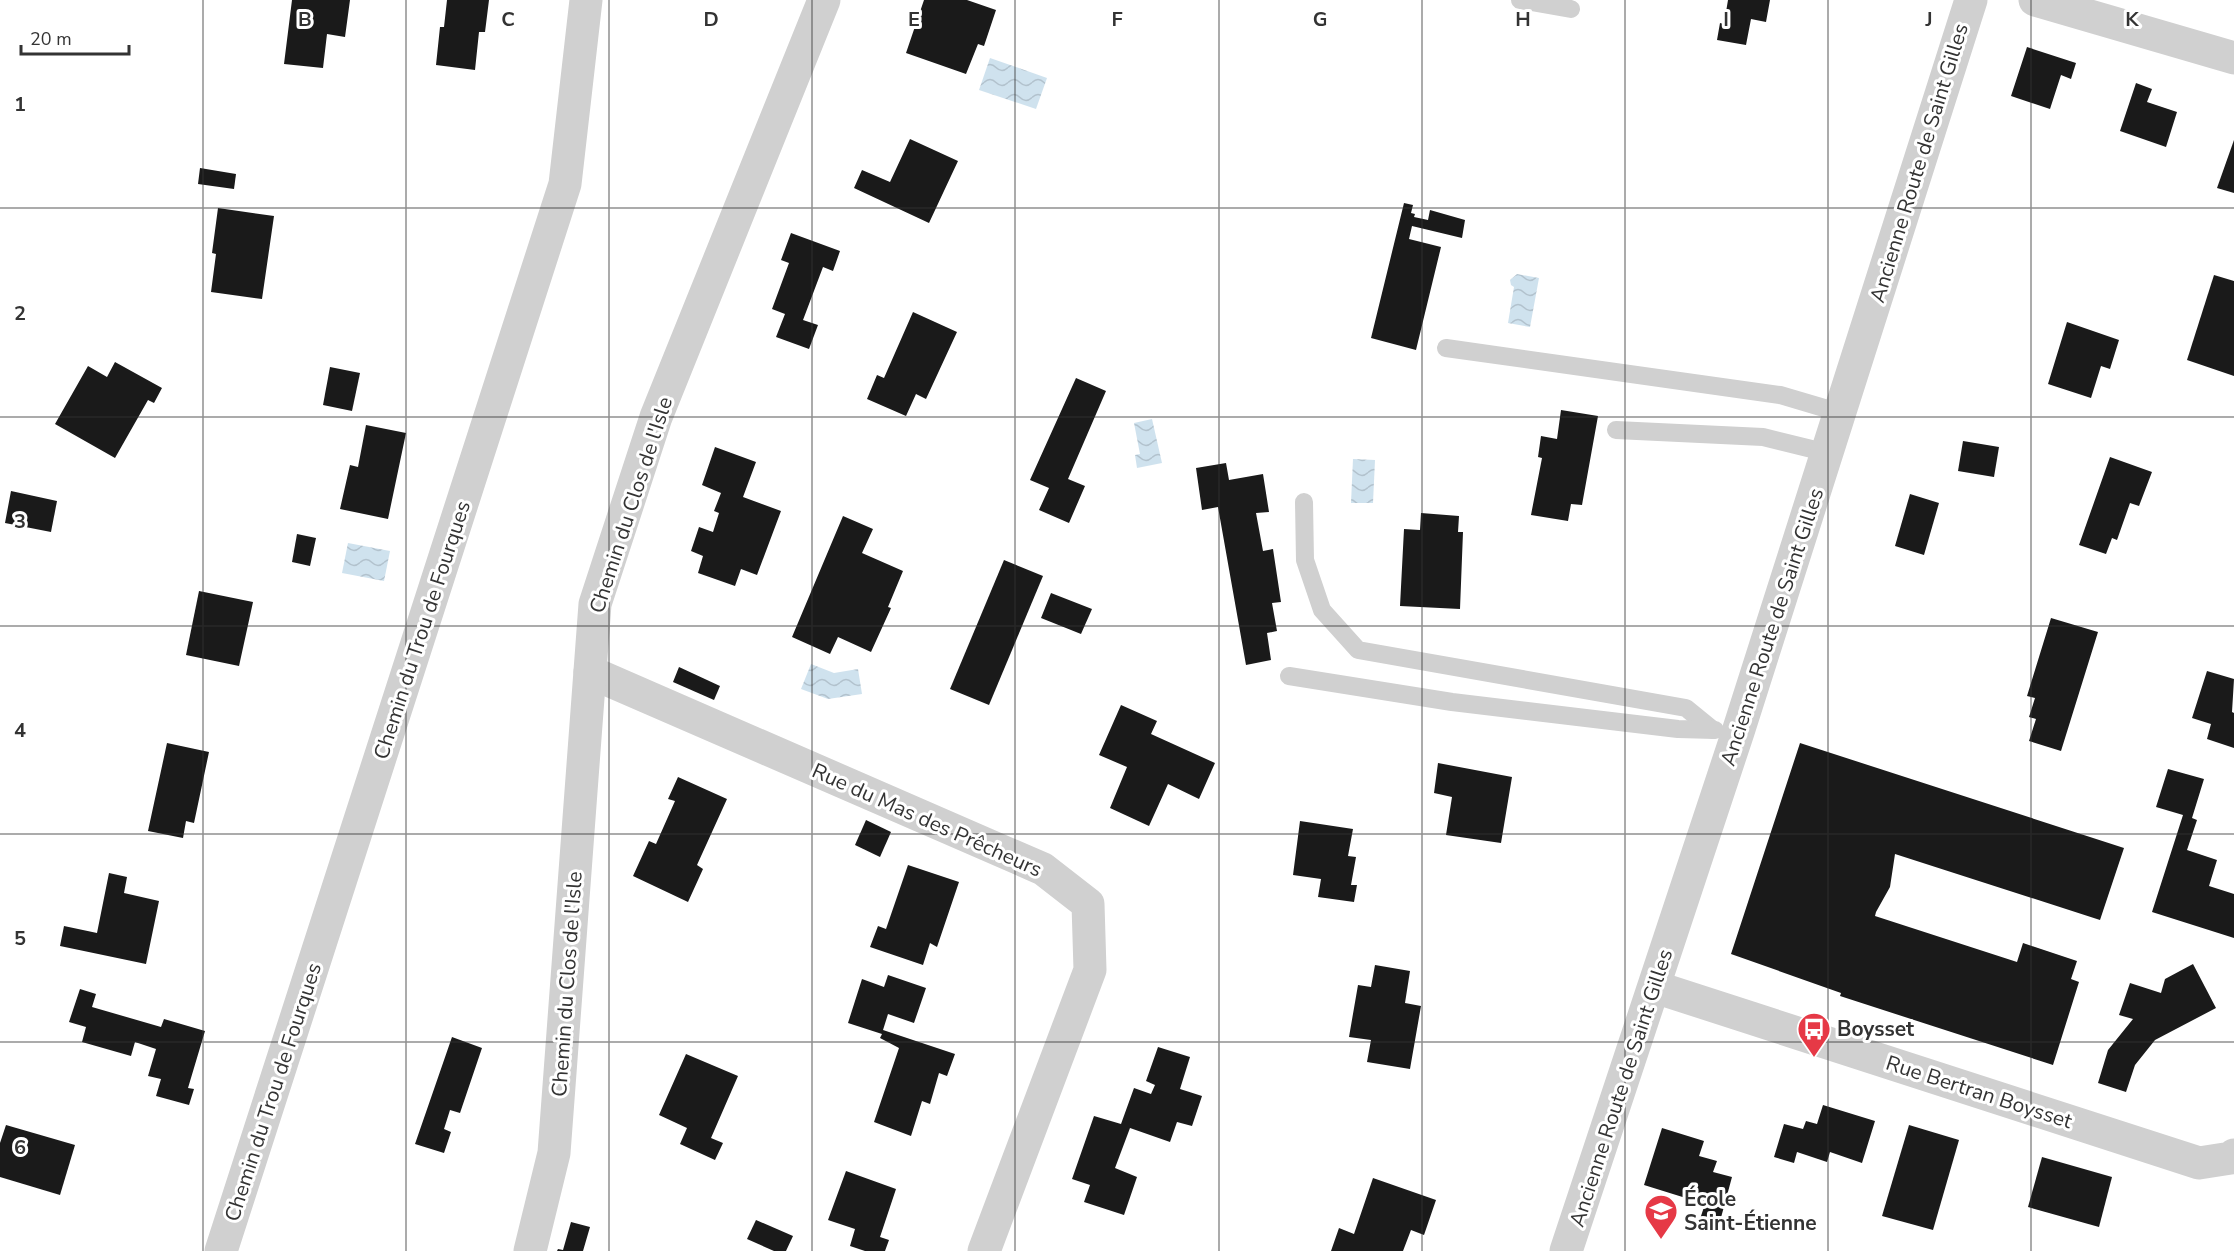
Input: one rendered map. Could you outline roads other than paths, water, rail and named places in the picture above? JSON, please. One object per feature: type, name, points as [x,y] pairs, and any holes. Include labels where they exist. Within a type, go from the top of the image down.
[{"type":"street","name":"Chemin du Trou de Fourques","points":[[221,1251],[565,184],[585,0]]},
{"type":"street","name":"Chemin du Clos de l'Isle","points":[[530,1251],[554,1153],[595,604],[656,417],[824,0]]},
{"type":"street","name":"Ancienne Route de Saint Gilles","points":[[1566,1251],[1655,987],[1725,731],[1828,453],[1971,0]]},
{"type":"street","points":[[2035,0],[2234,58]]},
{"type":"street","name":"Rue du Mas des Prêcheurs","points":[[590,672],[1043,869],[1088,904],[1090,970],[984,1251]]},
{"type":"street","name":"Rue Bertran Boysset","points":[[1655,987],[2199,1163],[2231,1158],[2234,1155]]},
{"type":"lane","points":[[1520,0],[1571,9]]},
{"type":"lane","points":[[1446,348],[1780,395],[1841,413]]},
{"type":"lane","points":[[1616,430],[1763,437],[1828,453]]},
{"type":"lane","points":[[1304,502],[1305,560],[1322,610],[1358,650],[1686,708],[1725,731]]},
{"type":"lane","points":[[1289,676],[1452,702],[1678,729],[1725,731]]},
{"type":"water","points":[[990,58],[1047,78],[1036,109],[979,90]]},
{"type":"water","points":[[1517,274],[1539,278],[1530,327],[1508,323],[1514,287],[1510,280]]},
{"type":"water","points":[[1152,419],[1162,463],[1137,468],[1135,455],[1140,454],[1134,423]]},
{"type":"water","points":[[1353,459],[1375,460],[1373,503],[1351,503]]},
{"type":"water","points":[[348,543],[390,551],[384,581],[342,573]]},
{"type":"water","points":[[811,664],[834,673],[858,669],[862,694],[828,699],[801,689]]},
{"type":"place","name":"Boysset","points":[[1814,1058]]},
{"type":"place","name":"École Saint-Étienne","points":[[1661,1240]]}]
